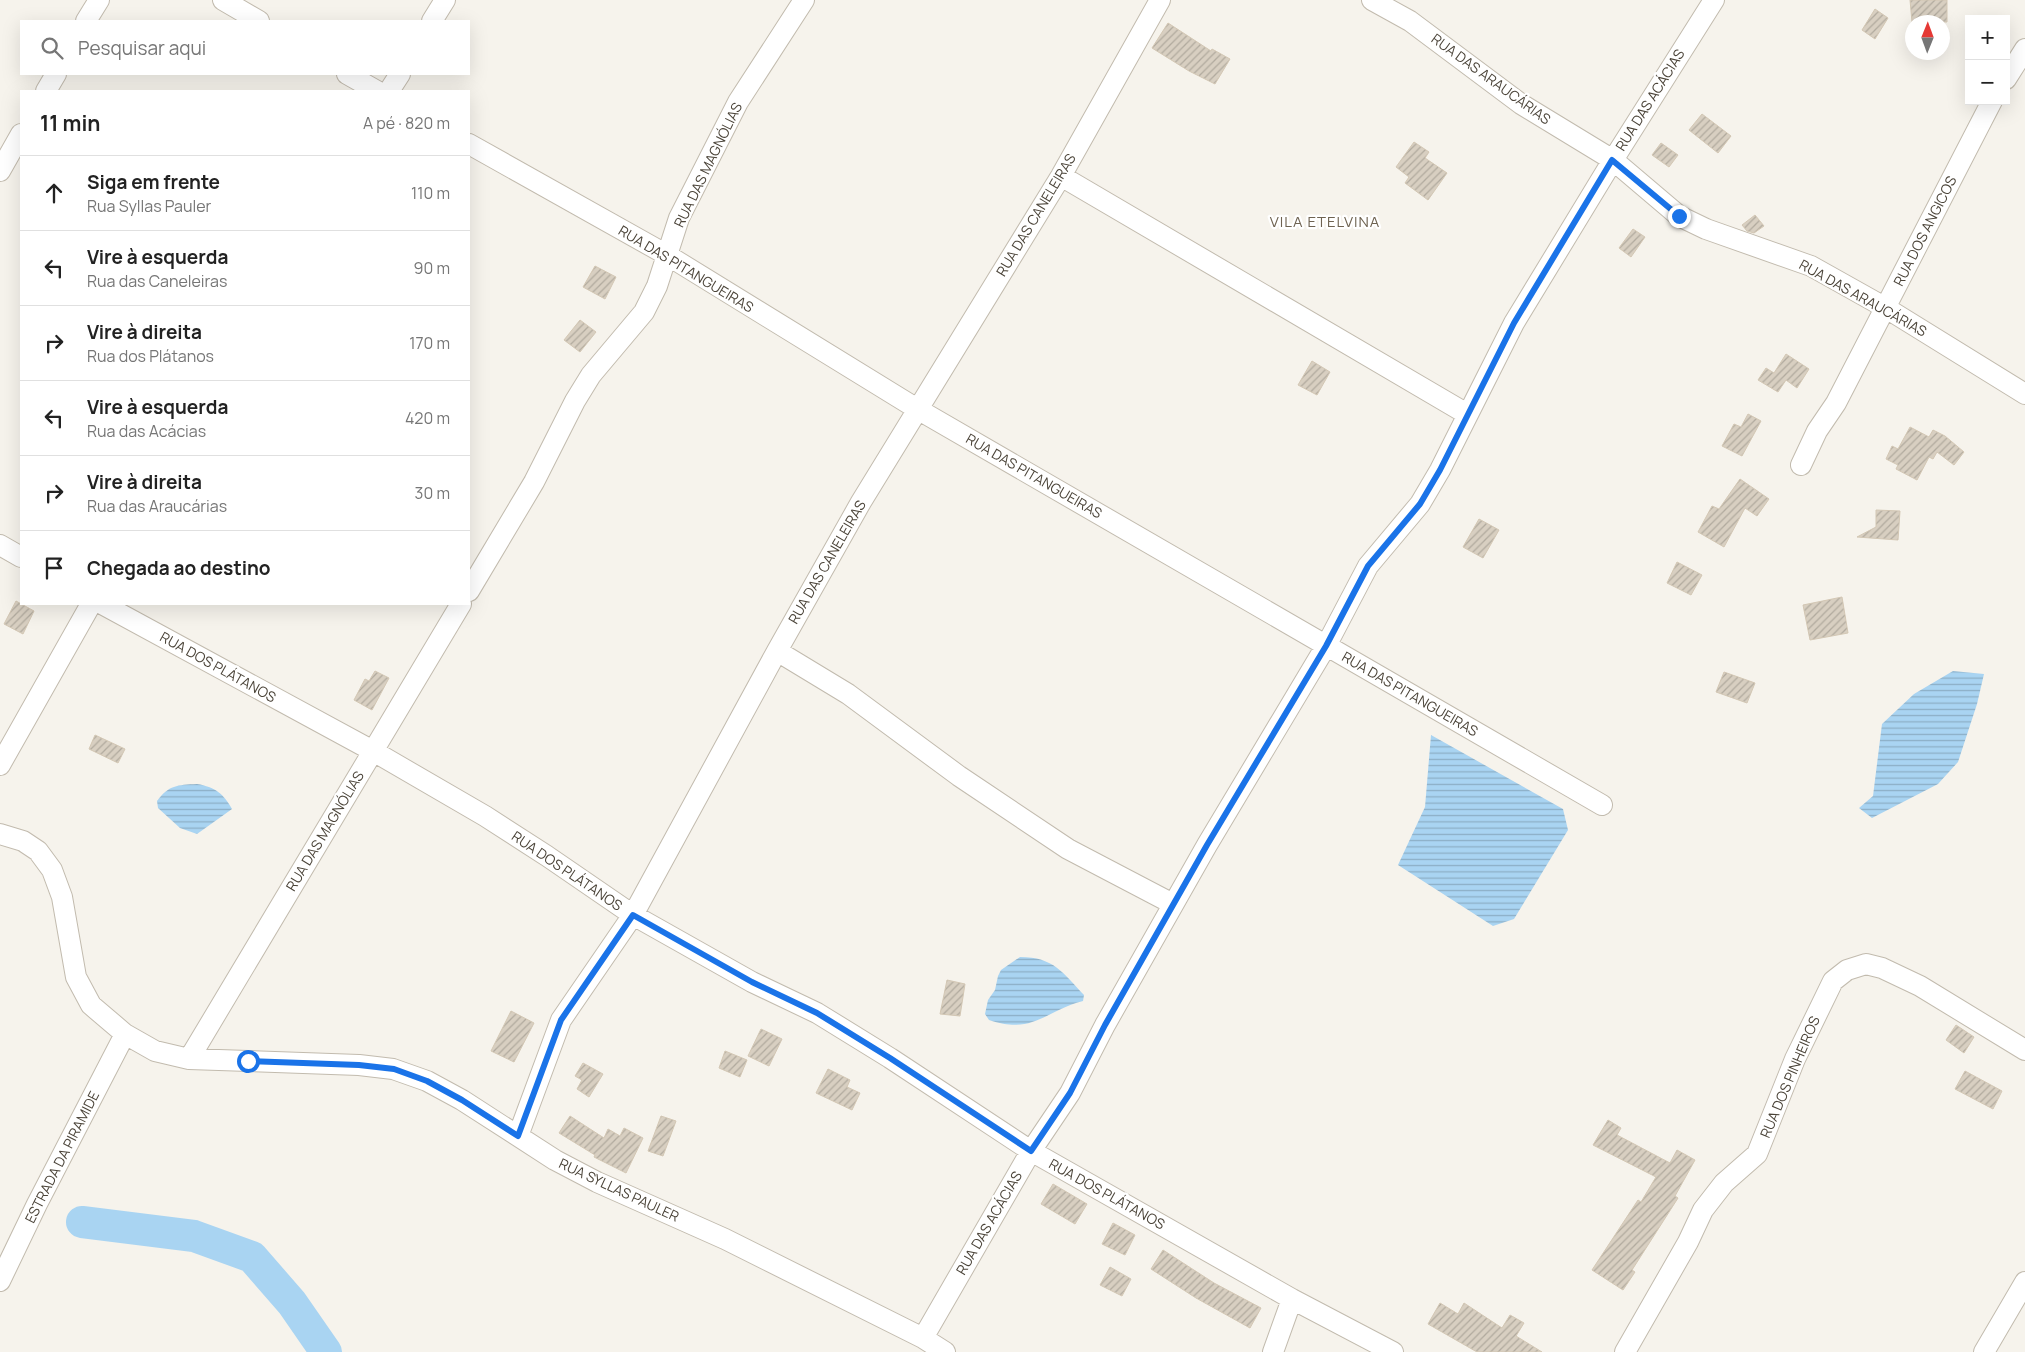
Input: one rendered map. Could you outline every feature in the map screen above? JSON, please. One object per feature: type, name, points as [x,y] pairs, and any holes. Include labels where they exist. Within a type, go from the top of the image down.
[{"type":"street","points":[[87,20],[98,0]]},
{"type":"street","points":[[223,0],[256,20]]},
{"type":"street","points":[[433,20],[445,0]]},
{"type":"street","name":"RUA DAS MAGNÓLIAS","points":[[470,590],[534,482],[575,401],[591,375],[644,312],[657,286],[679,218],[738,102],[804,0]]},
{"type":"street","name":"RUA DAS CANELEIRAS","points":[[518,1136],[561,1020],[633,915],[776,651],[860,502],[919,410],[1061,176],[1160,0]]},
{"type":"street","name":"RUA DAS ARAUCÁRIAS","points":[[1372,0],[1410,21],[1521,104],[1612,160],[1679,216],[1706,229],[1811,266],[1886,308],[2025,394]]},
{"type":"street","name":"RUA DAS ACÁCIAS","points":[[923,1338],[1031,1151],[1070,1093],[1105,1025],[1173,904],[1326,646],[1368,566],[1420,504],[1440,470],[1514,323],[1612,160],[1714,0]]},
{"type":"street","points":[[2010,73],[2025,50]]},
{"type":"street","points":[[47,90],[55,75]]},
{"type":"street","points":[[349,75],[375,90]]},
{"type":"street","points":[[390,90],[399,75]]},
{"type":"street","name":"RUA DOS ANGICOS","points":[[1801,466],[1817,431],[1836,402],[1886,308],[1990,105]]},
{"type":"street","points":[[0,171],[20,136]]},
{"type":"street","name":"RUA DAS PITANGUEIRAS","points":[[470,145],[667,255],[919,410],[1602,805]]},
{"type":"street","points":[[1061,176],[1468,414]]},
{"type":"street","points":[[0,545],[20,556]]},
{"type":"street","points":[[0,765],[90,605]]},
{"type":"street","name":"RUA DOS PLÁTANOS","points":[[104,605],[373,751],[492,821],[633,915],[752,982],[817,1013],[890,1058],[1031,1151],[1292,1299],[1393,1352]]},
{"type":"street","name":"RUA DAS MAGNÓLIAS","points":[[189,1059],[460,605]]},
{"type":"street","points":[[776,651],[848,694],[959,776],[1068,849],[1173,904]]},
{"type":"street","name":"RUA SYLLAS PAULER","points":[[0,834],[23,841],[38,851],[52,870],[62,897],[76,977],[91,1005],[124,1034],[155,1051],[189,1059],[359,1065],[394,1069],[427,1081],[462,1100],[555,1160],[597,1182],[724,1239],[923,1338],[945,1352]]},
{"type":"street","name":"RUA DOS PINHEIROS","points":[[1625,1352],[1688,1242],[1702,1210],[1724,1183],[1757,1154],[1795,1059],[1833,981],[1847,970],[1866,964],[1882,968],[1920,986],[2025,1050]]},
{"type":"street","name":"ESTRADA DA PIRAMIDE","points":[[0,1281],[36,1204],[124,1034]]},
{"type":"street","points":[[1984,1352],[2025,1282]]},
{"type":"street","points":[[1273,1352],[1292,1299]]},
{"type":"water","points":[[1953,671],[1984,674],[1977,704],[1958,762],[1938,784],[1872,818],[1859,808],[1873,796],[1882,724],[1914,694]]},
{"type":"water","points":[[1431,735],[1563,809],[1568,830],[1514,919],[1493,926],[1398,865],[1425,807]]},
{"type":"water","points":[[197,784],[218,792],[226,799],[232,809],[197,834],[180,828],[158,808],[157,801],[174,787]]},
{"type":"water","points":[[1020,957],[1050,963],[1063,973],[1084,995],[1083,1001],[1028,1023],[1017,1025],[1004,1024],[989,1020],[985,1014],[988,1000],[995,990],[998,976],[1001,970]]},
{"type":"building","points":[[1910,0],[1947,0],[1947,15],[1911,15]]},
{"type":"building","points":[[1875,9],[1888,18],[1875,39],[1862,30]]},
{"type":"building","points":[[1168,23],[1211,51],[1212,49],[1230,59],[1215,84],[1189,71],[1152,48]]},
{"type":"building","points":[[1702,114],[1731,136],[1718,153],[1689,130]]},
{"type":"building","points":[[1414,142],[1429,152],[1425,158],[1447,173],[1428,200],[1405,183],[1409,177],[1396,167]]},
{"type":"building","points":[[1661,143],[1678,155],[1669,167],[1652,155]]},
{"type":"building","points":[[1755,215],[1764,226],[1754,233],[1747,231],[1742,225]]},
{"type":"building","points":[[1633,229],[1645,237],[1631,257],[1619,248]]},
{"type":"building","points":[[595,266],[616,277],[605,299],[583,287]]},
{"type":"building","points":[[580,320],[596,332],[580,352],[564,340]]},
{"type":"building","points":[[1786,354],[1809,369],[1797,388],[1786,380],[1778,392],[1758,380],[1766,368],[1774,373]]},
{"type":"building","points":[[1312,361],[1330,372],[1317,395],[1298,385]]},
{"type":"building","points":[[1748,414],[1761,421],[1742,456],[1722,446],[1734,424],[1741,427]]},
{"type":"building","points":[[1910,427],[1929,437],[1933,430],[1945,436],[1964,452],[1954,465],[1937,452],[1933,459],[1929,457],[1917,480],[1896,469],[1898,465],[1886,459],[1892,446],[1898,449]]},
{"type":"building","points":[[1740,479],[1769,499],[1757,516],[1745,508],[1724,547],[1698,532],[1712,506],[1719,509]]},
{"type":"building","points":[[1876,510],[1900,511],[1898,540],[1857,537],[1876,527]]},
{"type":"building","points":[[1479,519],[1499,530],[1483,558],[1463,547]]},
{"type":"building","points":[[1677,562],[1702,575],[1691,595],[1667,583]]},
{"type":"building","points":[[1842,597],[1848,633],[1810,640],[1803,605]]},
{"type":"building","points":[[16,601],[20,605],[34,611],[23,634],[4,624]]},
{"type":"building","points":[[375,671],[389,678],[372,710],[354,700],[365,679],[369,681]]},
{"type":"building","points":[[1724,672],[1755,683],[1747,703],[1716,692]]},
{"type":"building","points":[[95,735],[125,749],[118,763],[89,749]]},
{"type":"building","points":[[947,980],[965,984],[960,1016],[940,1014]]},
{"type":"building","points":[[511,1011],[534,1023],[514,1062],[491,1051]]},
{"type":"building","points":[[1956,1025],[1974,1037],[1964,1053],[1946,1040]]},
{"type":"building","points":[[761,1029],[782,1039],[769,1066],[748,1056]]},
{"type":"building","points":[[725,1051],[747,1060],[740,1077],[719,1068]]},
{"type":"building","points":[[583,1063],[603,1074],[589,1097],[577,1089],[582,1080],[575,1076]]},
{"type":"building","points":[[828,1069],[850,1080],[847,1087],[860,1093],[852,1110],[816,1093]]},
{"type":"building","points":[[1965,1071],[2002,1091],[1993,1109],[1955,1089]]},
{"type":"building","points":[[570,1116],[604,1138],[608,1129],[620,1136],[624,1128],[643,1138],[626,1173],[594,1157],[595,1155],[559,1133]]},
{"type":"building","points":[[661,1116],[676,1121],[663,1156],[648,1151]]},
{"type":"building","points":[[1608,1120],[1621,1128],[1617,1135],[1670,1163],[1677,1150],[1695,1160],[1675,1196],[1678,1198],[1632,1270],[1635,1272],[1623,1290],[1592,1270],[1638,1200],[1641,1202],[1656,1177],[1593,1145]]},
{"type":"building","points":[[1053,1184],[1087,1204],[1075,1224],[1041,1204]]},
{"type":"building","points":[[1113,1223],[1135,1235],[1125,1255],[1102,1244]]},
{"type":"building","points":[[1163,1250],[1214,1283],[1261,1308],[1250,1328],[1196,1298],[1151,1269]]},
{"type":"building","points":[[1110,1267],[1131,1279],[1122,1296],[1100,1285]]},
{"type":"building","points":[[1440,1303],[1458,1314],[1464,1303],[1502,1328],[1510,1315],[1524,1323],[1516,1336],[1542,1352],[1477,1352],[1428,1324]]},
{"type":"waterway","points":[[82,1222],[194,1236],[252,1257],[292,1303],[326,1352]]},
{"type":"district","name":"VILA ETELVINA","points":[[1325,222]]},
{"type":"route","points":[[248,1061],[359,1065],[394,1069],[427,1081],[462,1100],[518,1136],[561,1020],[633,915],[752,982],[817,1013],[890,1058],[1031,1151],[1070,1093],[1105,1025],[1207,845],[1326,646],[1368,566],[1420,504],[1440,470],[1514,323],[1612,160],[1679,216]]}]
